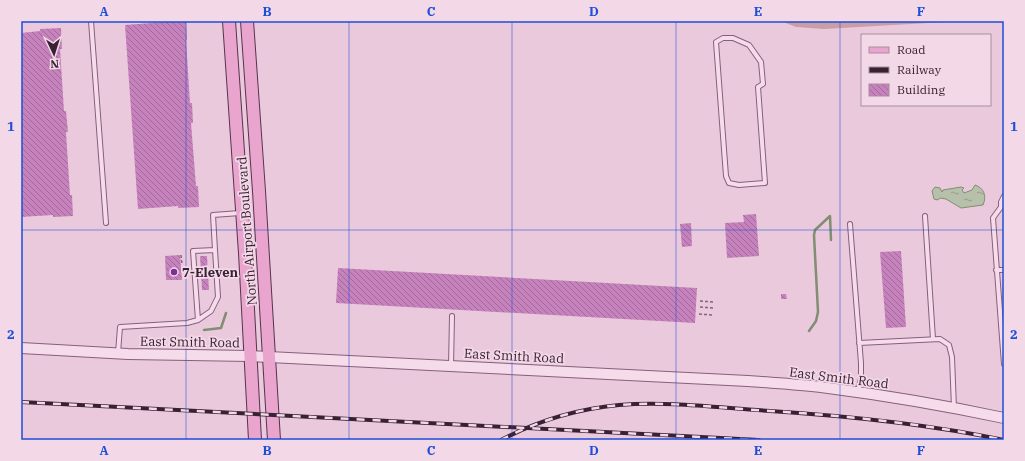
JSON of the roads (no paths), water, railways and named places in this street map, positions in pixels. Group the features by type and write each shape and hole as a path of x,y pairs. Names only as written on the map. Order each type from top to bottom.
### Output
{"main road":[{"name":"North Airport Boulevard","path":"229,21 255,440"},
{"name":"North Airport Boulevard","path":"247,21 274,440"}],"street":[{"name":"East Smith Road","path":"21,348 118,353 250,356 748,381 858,392 1004,418"}],"lane":[{"path":"92,21 106,222"},
{"path":"723,38 733,38 749,45 761,62 763,84 758,87 765,183 740,185 729,183 726,176 716,42 723,38"},
{"path":"1004,196 1001,202 1001,207 993,218 1004,364"},
{"path":"118,353 120,327 187,323 198,320 211,311 218,297 213,215 242,213"},
{"path":"925,216 933,339"},
{"path":"850,224 861,379 858,392"},
{"path":"198,320 193,251 215,250"},
{"path":"996,270 1004,270"},
{"path":"450,366 452,316"},
{"path":"859,343 940,339 949,345 952,357 954,408"}],"water":[{"path":"975,185 983,190 985,198 983,205 961,208 946,199 934,199 932,191 935,187 940,188 942,192 943,190 961,187 964,188 962,190 964,193 972,190"}],"waterway":[{"path":"809,331 816,321 818,312 814,235 815,230 830,216 831,240"},
{"path":"204,330 221,328 226,313"}],"railway":[{"path":"21,402 759,440"},
{"path":"501,440 543,422 588,409 638,404 694,405 858,418 946,429 1004,440"}],"place":[{"name":"7-Eleven","path":"174,272"}]}
